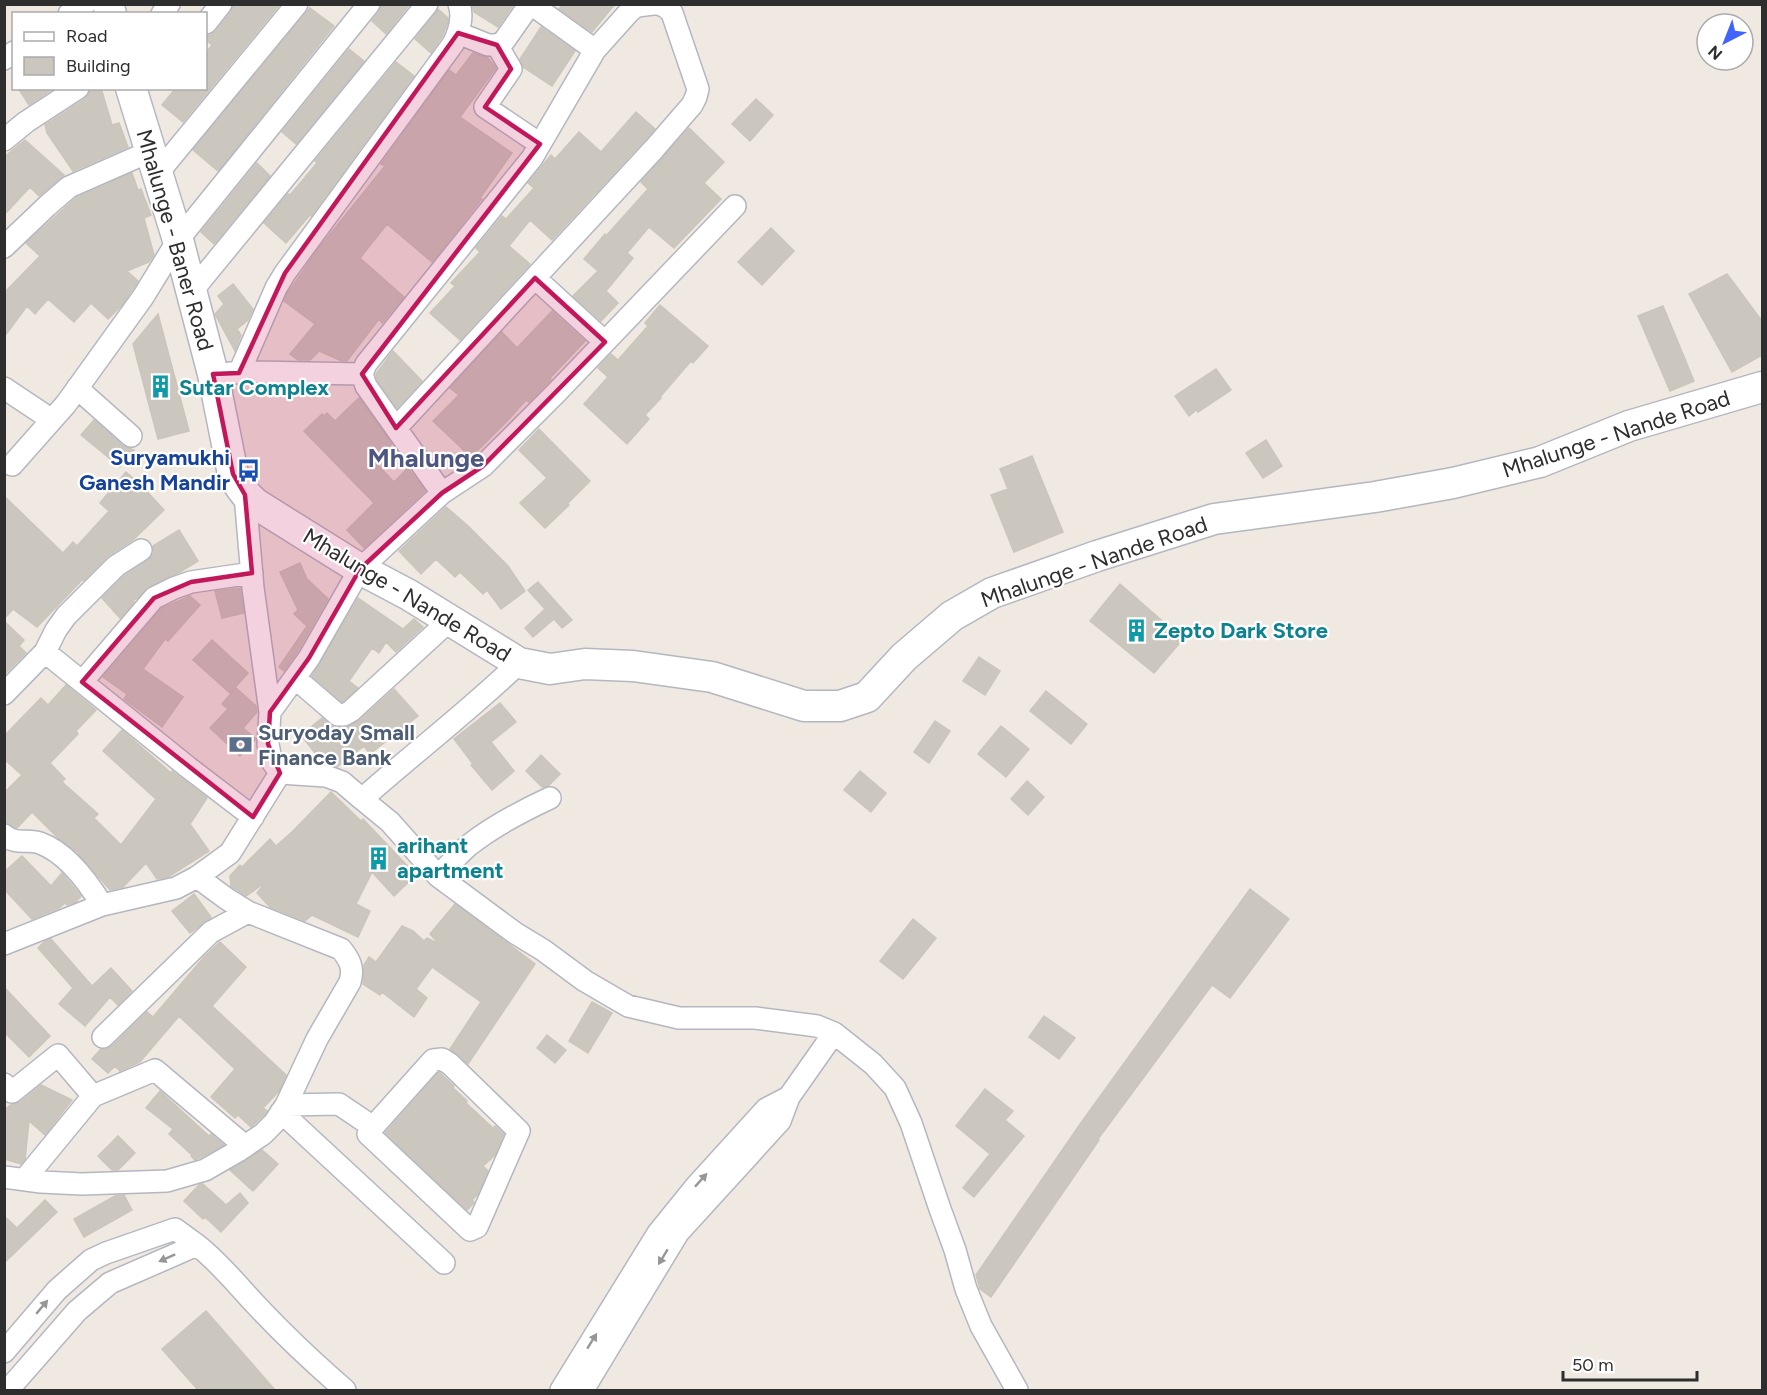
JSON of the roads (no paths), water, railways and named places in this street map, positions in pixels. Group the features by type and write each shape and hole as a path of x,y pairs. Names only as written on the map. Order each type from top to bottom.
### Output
{"main road":[{"name":"Mhalunge - Baner Road","path":"139,94 154,163 192,291 226,373 233,474 245,495"},
{"name":"Mhalunge - Nande Road","path":"245,495 360,569 409,595 519,663 550,669 585,664 633,666 712,677 804,706 840,706 867,697 904,657 952,616 992,593 1086,560 1214,519 1375,497 1453,483 1540,462 1629,426 1762,387"}],"street":[{"path":"72,12 85,4"},
{"path":"207,22 221,4"},
{"path":"4,247 69,187 154,163 297,4"},
{"path":"12,465 77,388 143,297 178,240 369,4"},
{"path":"192,291 427,4"},
{"path":"226,373 285,273 439,64 458,33 462,12 459,4"},
{"path":"458,33 488,45 497,45 504,41 530,4 595,50"},
{"path":"442,493 366,386 362,374 366,364 532,158 595,50 630,11 637,6 653,4"},
{"path":"396,428 692,105 698,89 672,13 666,6 658,4"},
{"path":"497,45 510,69 485,106 540,144"},
{"path":"4,140 26,122 75,90"},
{"path":"270,712 309,658 360,569 442,493 483,466 735,206"},
{"path":"535,278 605,342"},
{"path":"226,373 362,374"},
{"path":"4,387 52,420"},
{"path":"77,388 131,436"},
{"path":"245,495 252,573 270,712 268,744 271,760 280,773"},
{"path":"4,694 45,652 66,616 116,566 141,550"},
{"path":"82,682 154,598 191,582 252,573"},
{"path":"295,678 338,715 344,715 377,688 450,620"},
{"path":"45,652 253,817"},
{"path":"362,799 442,729 484,696 519,663"},
{"path":"280,773 326,776 342,782 390,822 438,876 585,981 628,1006 679,1018 754,1018 817,1026 834,1034 873,1064 895,1088 912,1123 956,1250 966,1288 981,1326 1017,1390"},
{"path":"4,944 102,905 176,888 198,877 230,853 280,773"},
{"path":"438,876 469,846 494,828 550,798"},
{"path":"4,835 11,841 39,843 58,854 85,878 102,905"},
{"path":"14,1178 81,1184 167,1180 205,1170 262,1134 274,1123 292,1095 317,1039 350,982 352,972 350,960 341,949 248,912 198,877"},
{"path":"103,1037 211,932 248,912"},
{"path":"583,1390 678,1233 780,1121 789,1097 834,1034"},
{"path":"4,1084 12,1092 58,1055 93,1096"},
{"path":"442,1059 450,1064 519,1131 477,1227 470,1230 368,1134 373,1127 433,1060 442,1059"},
{"path":"14,1178 93,1096 155,1070 245,1146"},
{"path":"561,1390 658,1233 696,1185 766,1109 789,1097"},
{"path":"284,1108 339,1104 373,1127"},
{"path":"284,1108 444,1263"},
{"path":"4,1352 57,1290 92,1260 175,1229 214,1258 237,1286 297,1349 345,1390"},
{"path":"8,1390 77,1311 110,1284 196,1245"}],"place":[{"name":"Sutar Complex","path":"161,387"},
{"name":"Suryamukhi Ganesh Mandir","path":"248,470"},
{"name":"Zepto Dark Store","path":"1136,630"},
{"name":"Suryoday Small Finance Bank","path":"240,745"},
{"name":"arihant apartment","path":"379,858"}],"district":[{"name":"Mhalunge","path":"426,458"}]}
